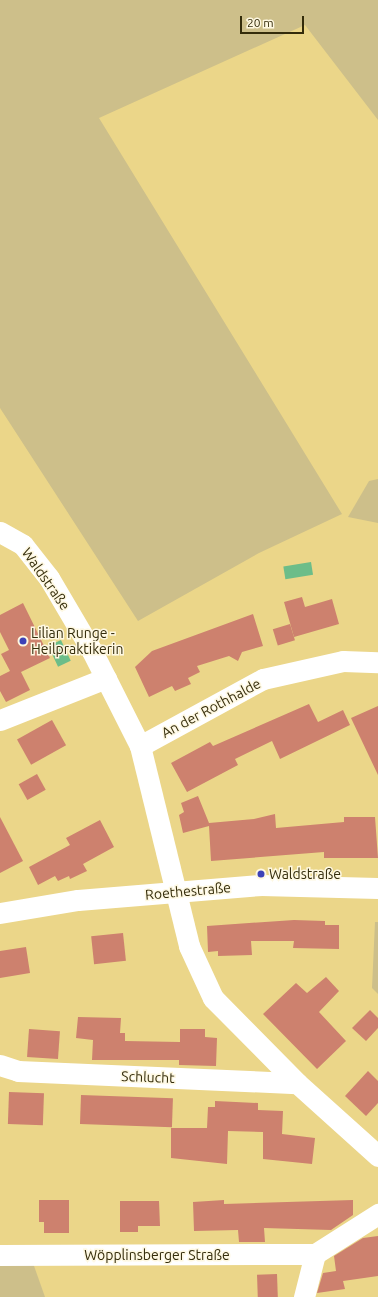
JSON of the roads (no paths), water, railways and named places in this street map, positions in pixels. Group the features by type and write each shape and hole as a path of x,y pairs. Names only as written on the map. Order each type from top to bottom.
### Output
{"street":[{"name":"Waldstraße","path":"0,532 23,545 49,578 106,678 140,746 189,946 213,998 297,1083 378,1156"},
{"name":"An der Rothhalde","path":"140,746 263,679 343,661 378,662"},
{"path":"0,720 106,678"},
{"name":"Roethestraße","path":"0,913 78,900 261,885 378,888"},
{"name":"Schlucht","path":"0,1065 18,1071 297,1083"},
{"path":"304,1297 315,1254 378,1214"},
{"name":"Wöpplinsberger Straße","path":"0,1255 315,1254"}],"place":[{"name":"Lilian Runge - Heilpraktikerin","path":"23,641"},
{"name":"Waldstraße","path":"261,874"}]}
